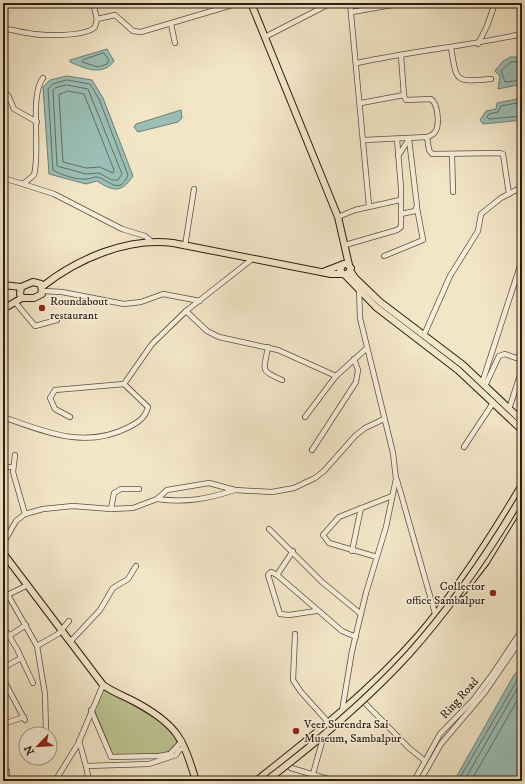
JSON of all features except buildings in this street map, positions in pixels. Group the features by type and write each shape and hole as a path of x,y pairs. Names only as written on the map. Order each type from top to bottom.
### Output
{"main road":[{"path":"251,3 338,217 346,254 344,265 346,274"},
{"path":"3,309 22,298 38,297 43,289 61,273 117,247 151,241 173,243 251,260 331,274 346,274"},
{"path":"323,272 344,265"},
{"path":"344,265 340,270 360,287 424,335 493,404 522,430"},
{"path":"3,285 21,287 33,282 41,284 43,289"},
{"path":"21,287 20,294 22,298"},
{"path":"360,287 376,307 463,365 522,421"},
{"path":"256,781 342,711 395,660 435,614 492,535 522,485"},
{"path":"266,781 334,726 408,655 477,568 522,496"},
{"path":"269,781 323,738 407,659 438,623 486,562 522,503"},
{"path":"3,553 102,683 113,692 137,703 168,723 176,731 182,741 196,781"}],"street":[{"path":"3,29 30,33 70,34 90,31 95,27 97,19 93,3"},
{"path":"97,19 115,15 133,31 141,32 239,3"},
{"path":"265,37 331,3"},
{"path":"350,3 361,102 369,206"},
{"path":"352,12 403,3"},
{"path":"478,44 487,26 495,3"},
{"path":"171,24 175,43"},
{"path":"357,63 478,44 522,34"},
{"path":"451,48 454,69 460,79 466,81 491,79"},
{"path":"364,140 427,137 432,135 436,130 436,105 431,99 406,100 404,95 401,55"},
{"path":"23,184 34,175 36,168 38,90 44,78"},
{"path":"3,93 8,96 14,109 37,122"},
{"path":"361,102 404,95"},
{"path":"427,137 429,153 432,154 503,154 509,194"},
{"path":"344,245 397,230 401,227 397,139"},
{"path":"398,156 409,139"},
{"path":"384,256 423,240 417,208 409,139"},
{"path":"522,147 522,155"},
{"path":"452,154 453,192"},
{"path":"3,178 54,194 122,229 146,236 151,241"},
{"path":"424,335 450,276 478,231 481,214 488,207 522,187"},
{"path":"185,246 194,189"},
{"path":"338,217 369,206 400,200"},
{"path":"401,214 411,212 417,208"},
{"path":"124,384 152,344 186,311 251,260"},
{"path":"484,384 522,260"},
{"path":"360,287 360,318 392,453 396,479 438,623"},
{"path":"43,289 124,304 141,302 163,294 200,301"},
{"path":"15,302 35,326 57,320"},
{"path":"186,311 207,331 219,337 278,350 336,376"},
{"path":"484,384 499,356 504,354 516,358 519,356 522,346"},
{"path":"268,348 264,370 266,374 282,380"},
{"path":"305,417 336,376 367,348"},
{"path":"312,450 356,382 358,370 354,359"},
{"path":"509,409 522,369"},
{"path":"3,417 52,434 91,439 114,434 137,423 146,415 148,408 124,384 55,390 50,398 55,409 70,417"},
{"path":"464,447 493,404"},
{"path":"3,544 16,521 25,514 43,509 73,506 111,509 132,508 157,499 168,490 209,483 235,490 272,492 294,488 315,478 324,471 360,432 384,419"},
{"path":"15,455 12,467 25,514"},
{"path":"3,467 12,467"},
{"path":"342,711 344,689 361,614 386,527 396,479"},
{"path":"111,509 114,493 121,489 139,489"},
{"path":"157,499 180,502 190,501 235,490"},
{"path":"377,557 352,551 329,543 322,536 339,517 392,496"},
{"path":"352,551 361,508"},
{"path":"269,529 293,551 322,582 361,614"},
{"path":"277,575 293,551"},
{"path":"3,558 10,562"},
{"path":"70,642 100,610 113,588 128,579 136,566"},
{"path":"316,611 289,615 280,614 268,574 271,572 277,575 316,611 342,631 356,637"},
{"path":"28,585 6,596 26,625 37,646 46,694 46,726"},
{"path":"37,646 58,634 69,621"},
{"path":"9,636 26,625"},
{"path":"3,626 33,683"},
{"name":"Ring Road","path":"414,781 440,734 474,700 522,630"},
{"path":"295,634 293,680 301,692 328,723 311,781"},
{"name":"Ring Road","path":"420,781 441,744 485,692 522,638"},
{"path":"3,668 21,658"},
{"path":"3,679 5,686 24,718 3,724"},
{"path":"56,780 79,741 102,683"},
{"path":"358,696 409,748 425,761"},
{"path":"92,710 111,757 159,756 170,754 182,741"},
{"path":"3,729 5,732 3,741"},
{"path":"79,741 89,781"},
{"path":"86,766 154,763 176,755 179,750 184,748"},
{"path":"281,761 288,767 335,781"},
{"path":"3,769 7,771 6,781"}],"green space":[{"path":"104,688 170,727 177,742 168,752 158,754 113,755 94,709"}],"water":[{"path":"107,49 114,61 110,66 104,69 87,69 70,62 70,60"},
{"path":"510,57 522,57 522,84 498,89 500,76 495,71 502,62"},
{"path":"67,76 92,80 103,98 133,176 125,186 112,189 97,181 86,184 49,174 43,87 50,80"},
{"path":"522,98 522,120 483,124 480,120 486,111 496,109 497,103"},
{"path":"181,110 182,118 178,122 138,132 134,127 136,124"},
{"path":"522,666 522,781 454,781 514,675"}],"place":[{"name":"Roundabout restaurant","path":"42,308"},
{"name":"Collector office Sambalpur","path":"493,593"},
{"name":"Veer Surendra Sai Museum, Sambalpur","path":"296,731"}]}
